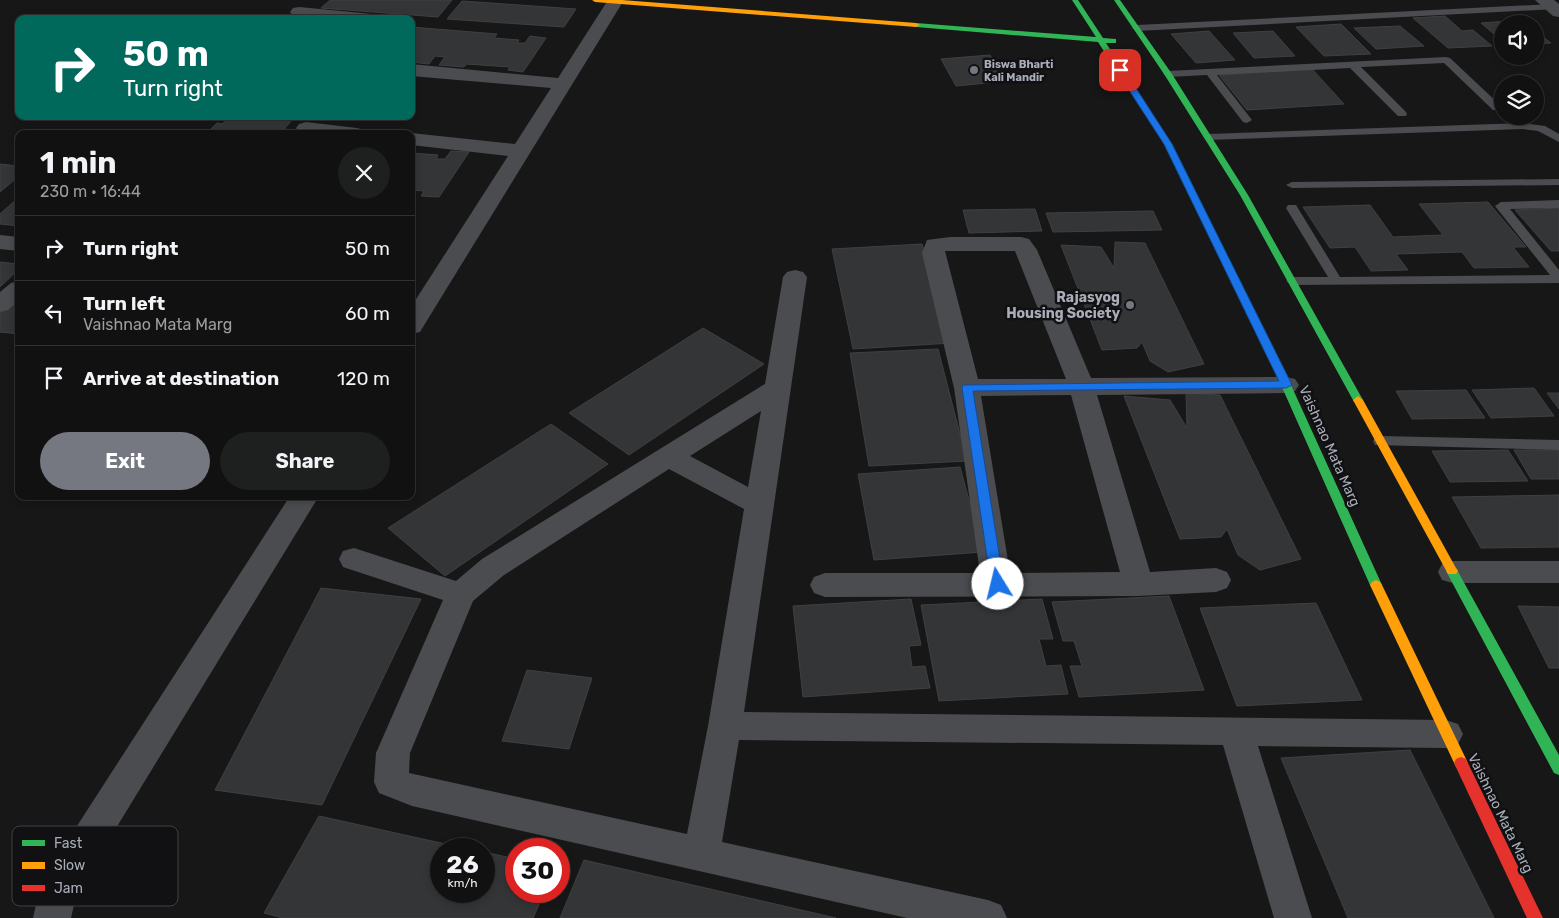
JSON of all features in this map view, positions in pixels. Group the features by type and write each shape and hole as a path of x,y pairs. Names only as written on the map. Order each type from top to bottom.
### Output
{"main road":[{"path":"609,0 1147,44"},
{"name":"Vaishnao Mata Marg","path":"1075,0 1168,144 1286,385 1446,734 1535,918"},
{"path":"1117,0 1168,74 1244,195 1453,572 1559,769"},
{"path":"1072,23 1137,28"}],"street":[{"path":"297,15 313,0"},
{"path":"415,313 422,291 520,151 564,84 609,0"},
{"path":"415,70 564,84"},
{"path":"308,126 332,130"},
{"path":"415,140 520,151"},
{"path":"0,242 15,244"},
{"path":"998,584 967,388 933,253 935,245 1008,242 1021,244 1026,250 1082,387 1138,584"},
{"path":"701,855 725,726 795,277"},
{"path":"0,305 15,292"},
{"path":"967,388 1286,385"},
{"path":"778,388 493,567 461,594 393,753 391,782 412,790 988,918"},
{"path":"668,457 760,505"},
{"path":"97,826 302,500"},
{"path":"354,559 461,594"},
{"path":"1453,572 1559,572"},
{"path":"825,585 1138,584 1216,580"},
{"path":"725,726 1446,734"},
{"path":"1236,731 1293,918"}],"lane":[{"path":"1137,28 1552,6"},
{"path":"1168,74 1446,60 1494,106"},
{"path":"1352,64 1402,114"},
{"path":"1209,71 1247,120"},
{"path":"1208,137 1522,126 1541,128 1559,139"},
{"path":"1292,185 1559,182"},
{"path":"1559,204 1501,206 1559,278"},
{"path":"1292,208 1336,280"},
{"path":"1292,281 1559,278"},
{"path":"1380,440 1559,445"}],"building":[{"path":"330,0 452,0 438,17 321,8"},
{"path":"462,1 576,9 564,27 447,19"},
{"path":"1445,16 1462,31 1473,30 1492,46 1448,48 1413,18"},
{"path":"1494,22 1494,34 1481,23"},
{"path":"1341,24 1371,54 1324,56 1296,27"},
{"path":"1400,26 1424,46 1376,49 1354,28"},
{"path":"415,27 497,34 494,38 519,40 517,43 525,43 530,36 546,38 523,72 508,70 510,67 466,64 464,67 439,65 445,57 435,56 429,64 415,62"},
{"path":"1209,31 1235,60 1196,63 1171,34"},
{"path":"1273,31 1295,56 1254,58 1233,33"},
{"path":"1544,38 1551,43 1544,43"},
{"name":"Biswa Bharti Kali Mandir","path":"990,55 1007,81 956,86 941,59"},
{"path":"1312,69 1344,104 1247,110 1219,75"},
{"path":"226,120 292,120 284,129 294,130 210,130 217,123 222,124"},
{"path":"451,151 469,152 439,197 421,196 424,191 415,190 415,153 438,155 436,159 445,159"},
{"path":"0,164 15,166 15,179 0,192"},
{"path":"15,201 15,226 0,224 0,214"},
{"path":"1488,202 1526,247 1513,247 1529,267 1474,268 1462,252 1396,254 1408,270 1371,271 1355,247 1330,248 1303,207 1370,205 1393,237 1443,235 1419,204"},
{"path":"1559,208 1559,251 1551,251 1515,210"},
{"path":"1035,209 1042,231 969,233 963,210"},
{"path":"1153,211 1162,230 1053,232 1046,213"},
{"name":"Rajasyog Housing Society","path":"1115,242 1145,243 1204,364 1168,372 1150,361 1142,342 1137,348 1102,350 1061,245 1101,247 1114,268"},
{"path":"922,244 952,343 853,349 832,249"},
{"path":"0,262 15,264 15,273 0,287"},
{"path":"15,299 15,334 0,332 0,313"},
{"path":"703,328 764,364 629,455 569,413"},
{"path":"938,349 967,461 869,466 850,353"},
{"path":"1534,388 1554,416 1491,418 1472,390"},
{"path":"1466,390 1485,418 1412,419 1396,391"},
{"path":"1186,393 1220,395 1301,559 1260,570 1238,555 1227,529 1221,537 1180,539 1124,396 1170,400 1187,428"},
{"path":"1547,393 1559,393 1559,409"},
{"path":"551,424 608,464 445,576 388,528"},
{"path":"1508,450 1528,481 1450,482 1432,451"},
{"path":"1514,450 1559,450 1559,479 1531,479"},
{"path":"960,467 983,552 874,560 858,474"},
{"path":"1559,495 1559,547 1481,548 1452,497"},
{"path":"321,588 421,599 322,805 215,790"},
{"path":"1169,596 1204,690 1079,697 1070,666 1082,666 1074,641 1063,641 1052,602"},
{"path":"911,599 921,645 909,646 912,667 925,666 930,688 803,697 793,606"},
{"path":"1042,599 1053,639 1039,639 1046,666 1061,665 1068,694 939,701 921,605"},
{"path":"1316,603 1362,700 1237,706 1200,608"},
{"path":"1518,606 1559,607 1559,668 1549,668"},
{"path":"527,670 592,678 569,749 502,741"},
{"path":"1410,750 1494,918 1348,918 1281,758"},
{"path":"319,816 430,841 430,903 495,903 495,854 505,857 505,903 540,903 533,918 283,918 264,913"},
{"path":"584,860 836,918 560,918 566,903 570,903 570,894"}],"traffic: fast":[{"path":"1075,0 1168,144 1286,385 1376,585"},
{"path":"1117,0 1168,74 1244,195 1358,400"},
{"path":"916,25 1113,41"},
{"path":"1452,571 1559,769"}],"traffic: slow":[{"path":"595,0 916,25"},
{"path":"1358,400 1452,571"},
{"path":"1376,585 1461,763"}],"traffic: jam":[{"path":"1461,763 1535,918"}],"place":[{"name":"Biswa Bharti Kali Mandir","path":"974,70"},
{"name":"Rajasyog Housing Society","path":"1130,305"}],"route":[{"path":"998,584 967,388 1286,385 1168,144 1120,70"}]}
